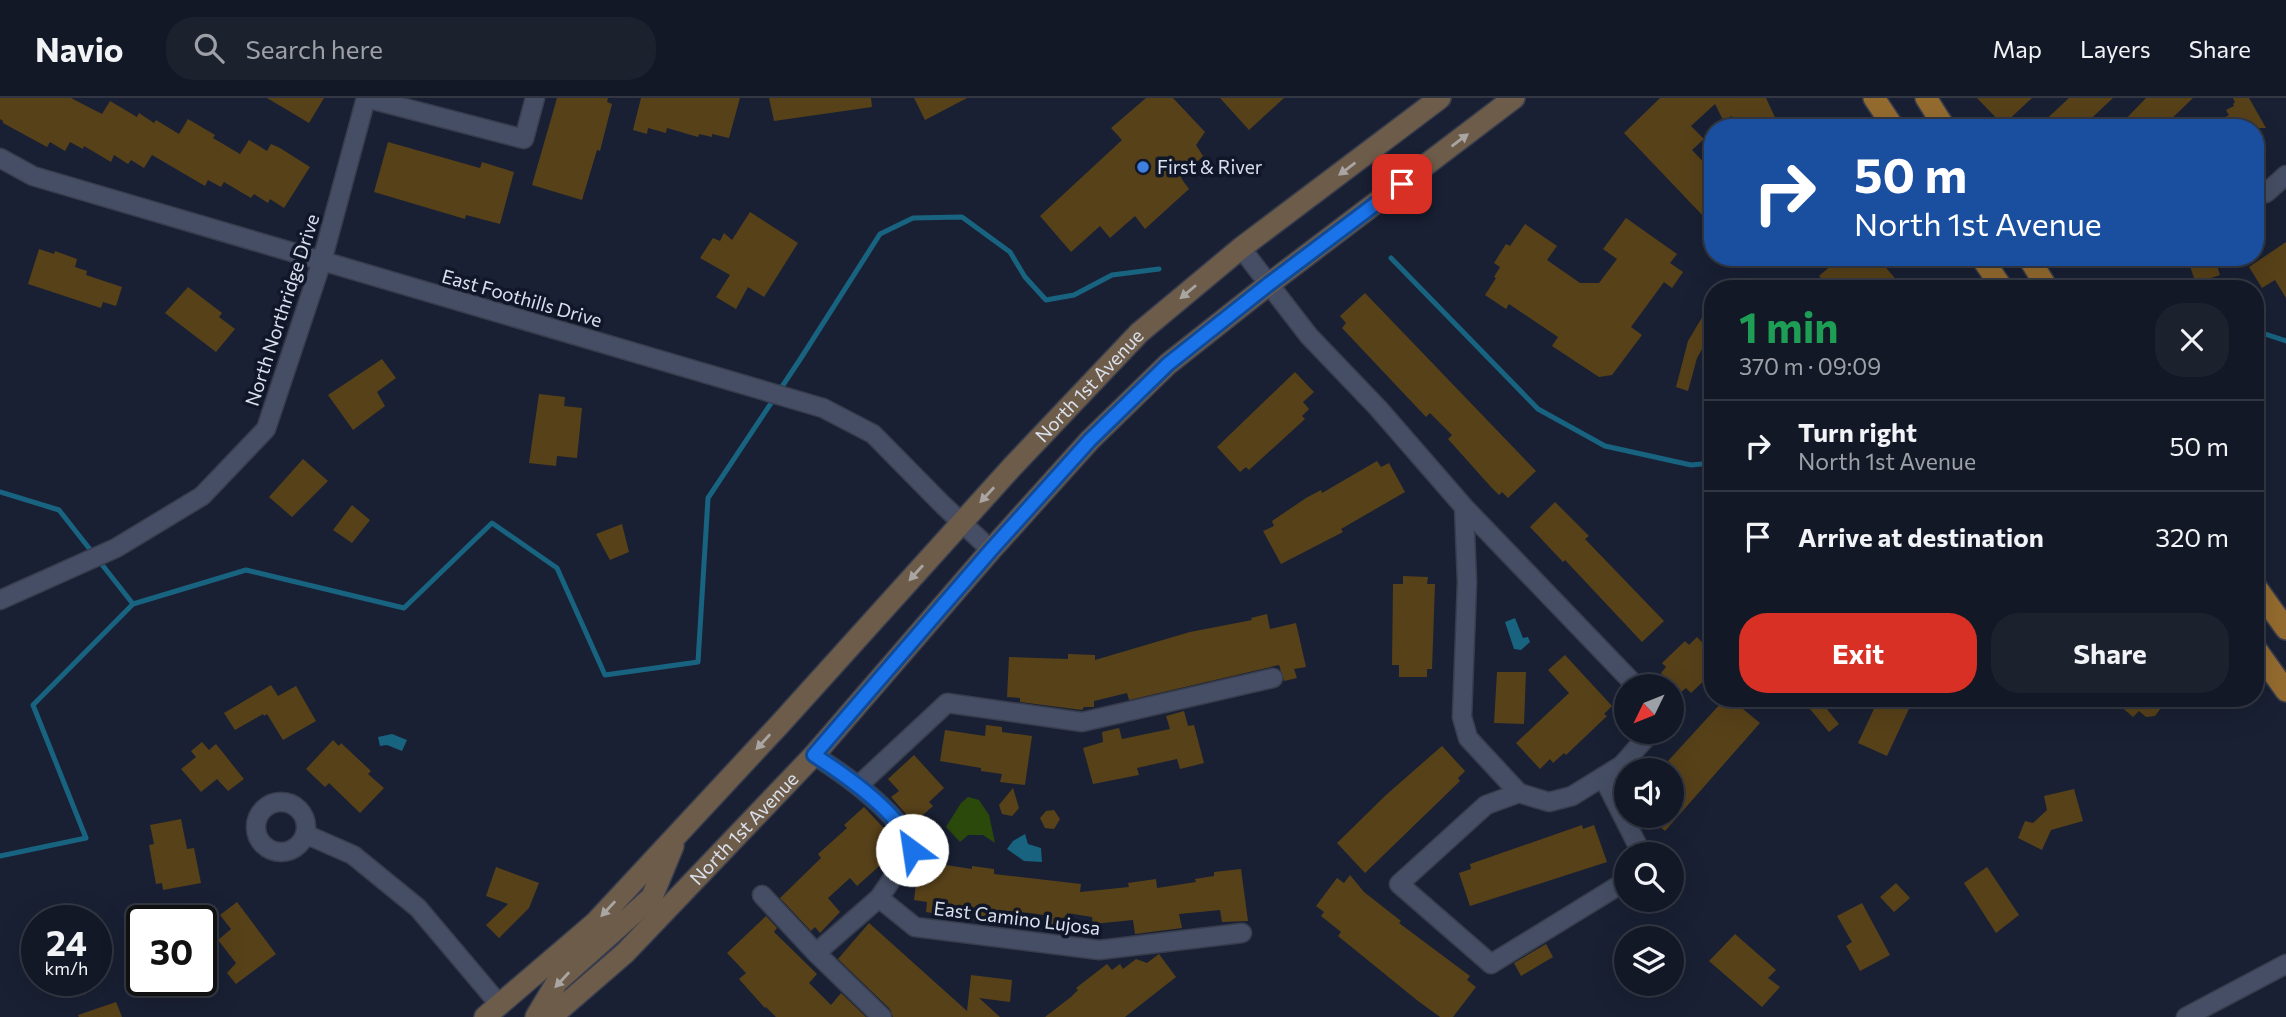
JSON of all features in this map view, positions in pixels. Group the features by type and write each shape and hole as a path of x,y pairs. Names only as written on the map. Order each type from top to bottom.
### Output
{"main road":[{"name":"North 1st Avenue","path":"492,1010 596,922 1139,333 1241,248 1440,98"},
{"name":"North 1st Avenue","path":"551,1017 625,953 814,755 1090,440 1168,364 1514,98"},
{"path":"1874,98 1888,119"},
{"path":"1926,98 1939,119"},
{"path":"2264,598 2286,629"},
{"path":"2264,660 2286,691"},
{"path":"536,1017 557,982 652,897 678,834"}],"street":[{"path":"366,98 524,139 535,98"},
{"name":"North Northridge Drive","path":"0,600 116,548 202,496 266,429 322,261 366,98"},
{"name":"East Foothills Drive","path":"0,158 33,176 823,408 873,434 991,550"},
{"path":"2266,194 2286,175"},
{"path":"1241,248 1309,336 1378,408 1464,507 1624,674"},
{"path":"1464,507 1467,582 1462,717 1468,738 1519,793 1549,802 1572,796 1622,765 1640,744"},
{"path":"859,785 947,703 1083,722 1273,678"},
{"path":"814,755 859,785 909,836 912,850 879,898 816,953"},
{"path":"1603,777 1636,842"},
{"path":"1519,793 1486,804 1399,884 1491,964 1614,888"},
{"path":"305,834 353,855 418,908 492,1010"},
{"path":"762,895 816,953 882,1017"},
{"name":"East Camino Lujosa","path":"879,898 915,927 1099,950 1242,933"},
{"path":"2186,1017 2286,964"}],"green space":[{"path":"968,797 979,800 989,815 995,843 983,835 968,835 960,842 946,827"}],"water":[{"path":"1515,618 1523,638 1528,637 1530,642 1521,650 1514,649 1505,622"},
{"path":"392,734 407,740 402,751 387,745 380,746 378,737"},
{"path":"1025,834 1028,844 1041,848 1042,862 1024,861 1007,849 1013,841"}],"building":[{"path":"0,98 71,98 102,114 110,101 137,117 139,113 179,134 188,119 240,154 249,140 267,151 271,144 310,167 284,208 270,199 268,203 254,194 251,198 224,182 221,187 208,180 205,186 152,155 144,168 131,160 128,164 114,155 111,162 84,146 83,149 70,142 65,151 50,142 47,147 3,123 0,119"},
{"path":"267,98 324,98 309,123"},
{"path":"557,98 608,98 607,102 612,104 600,151 597,150 582,200 532,185"},
{"path":"641,98 740,98 729,138 712,134 712,137 699,134 698,137 667,128 666,133 648,128 647,134 633,130"},
{"path":"769,98 871,98 872,107 774,121"},
{"path":"914,98 967,98 925,120"},
{"name":"First & River","path":"1146,98 1173,98 1205,132 1196,145 1203,156 1181,178 1189,189 1145,229 1135,216 1110,238 1100,226 1071,252 1040,216 1122,140 1111,128"},
{"path":"1220,98 1284,98 1249,130"},
{"path":"1660,98 1766,98 1776,119 1734,119 1732,116 1722,119 1715,104 1691,126 1704,139 1692,150 1704,163 1704,217 1624,133"},
{"path":"1977,98 2032,98 2009,119 1997,119"},
{"path":"2069,98 2113,98 2091,119 2047,119"},
{"path":"2146,98 2193,98 2171,119 2126,119"},
{"path":"2233,98 2249,98 2261,119 2222,119 2229,115 2226,110 2234,106"},
{"path":"388,142 480,168 482,162 514,172 500,224 466,215 465,219 374,192"},
{"path":"750,212 798,243 764,297 748,287 736,309 716,297 730,275 700,258 713,238 720,241 724,233 732,240"},
{"path":"1626,218 1677,254 1670,263 1683,272 1672,288 1664,282 1631,327 1642,335 1612,375 1599,377 1552,346 1558,337 1509,304 1506,309 1485,295 1500,267 1494,263 1506,244 1510,246 1525,224 1557,246 1547,260 1580,283 1599,283 1617,259 1603,249"},
{"path":"2286,242 2286,298 2275,280 2264,287 2264,280 2257,280 2249,267 2264,266 2264,257"},
{"path":"39,249 54,254 55,251 77,259 75,267 87,271 86,275 122,287 116,306 103,302 101,308 28,284"},
{"path":"1831,266 1885,266 1896,280 1822,280 1819,276"},
{"path":"2190,266 2217,266 2220,275 2195,280"},
{"path":"188,287 222,313 219,317 235,329 216,352 165,313"},
{"path":"1365,293 1536,471 1508,498 1502,492 1499,495 1491,487 1448,439 1452,435 1430,413 1426,417 1342,328 1346,323 1340,316"},
{"path":"1704,314 1704,346 1697,358 1688,391 1676,387 1688,341"},
{"path":"382,359 396,378 377,392 385,406 353,430 328,395"},
{"path":"1295,372 1314,392 1303,402 1309,409 1302,416 1305,419 1249,470 1246,467 1240,472 1217,447"},
{"path":"539,394 565,397 564,406 582,408 577,458 557,456 556,466 529,463"},
{"path":"303,459 328,481 292,517 269,497"},
{"path":"1377,461 1381,467 1389,463 1405,492 1341,529 1343,532 1281,564 1263,531 1274,526 1272,521 1306,498 1321,490 1322,493"},
{"path":"1555,502 1589,536 1585,539 1664,621 1642,642 1530,527"},
{"path":"352,505 370,520 352,543 333,530"},
{"path":"622,524 629,552 610,560 596,534"},
{"path":"1403,576 1428,577 1427,584 1435,584 1432,669 1427,669 1427,677 1399,677 1399,665 1392,665 1393,584 1403,584"},
{"path":"1267,614 1270,629 1296,623 1306,667 1294,669 1297,678 1284,681 1279,665 1129,700 1127,693 1094,701 1094,707 1084,707 1082,710 1020,702 1020,698 1007,697 1009,657 1068,659 1068,654 1095,655 1095,660 1190,632 1252,620 1251,618"},
{"path":"1697,637 1704,644 1704,681 1691,693 1686,688 1684,690 1684,674 1661,673 1666,667 1662,663 1685,641 1689,645"},
{"path":"1565,655 1612,706 1604,714 1607,716 1566,755 1564,753 1553,763 1550,759 1540,769 1516,743 1569,693 1548,670"},
{"path":"1497,672 1526,672 1524,724 1494,723"},
{"path":"271,685 278,696 296,686 316,721 283,740 267,714 235,730 224,713"},
{"path":"1717,707 1741,707 1760,723 1684,809 1684,758 1671,758"},
{"path":"1808,707 1825,707 1839,724 1829,732"},
{"path":"1875,707 1910,707 1887,756 1858,743"},
{"path":"2121,707 2162,707 2155,716 2146,717 2139,711 2133,717"},
{"path":"1184,711 1188,726 1194,725 1204,763 1180,769 1177,759 1137,768 1139,775 1093,784 1083,748 1103,742 1102,732 1119,728 1122,739 1170,729 1166,716"},
{"path":"986,725 1002,727 1002,732 1032,736 1025,785 1000,782 1002,774 981,771 981,768 940,761 945,730 985,736"},
{"path":"333,740 339,746 341,743 371,771 368,774 384,788 360,813 329,783 325,787 306,769"},
{"path":"202,742 209,750 216,744 244,779 228,791 217,779 201,792 181,769 196,757 191,751"},
{"path":"1442,746 1465,771 1458,778 1460,781 1365,873 1337,843"},
{"path":"914,755 944,788 929,802 933,806 914,823 891,797 899,791 888,779"},
{"path":"1013,788 1019,808 1012,816 1002,814 999,805"},
{"path":"2074,789 2083,821 2051,830 2042,850 2018,838 2025,821 2033,823 2047,810 2044,796"},
{"path":"864,807 893,838 888,843 896,851 857,886 850,878 828,898 840,912 820,933 815,927 811,931 780,898 821,858 818,854 847,828 844,825"},
{"path":"1054,810 1060,819 1054,829 1045,828 1040,818 1046,811"},
{"path":"181,819 187,849 194,848 201,883 163,890 162,883 156,884 149,845 154,844 150,825"},
{"path":"1582,825 1583,829 1594,825 1607,862 1470,906 1459,873 1471,869 1470,864"},
{"path":"919,861 972,869 972,866 994,869 994,874 1081,884 1080,892 1129,887 1128,883 1156,879 1157,888 1196,882 1195,879 1214,876 1214,872 1241,869 1248,921 1222,922 1220,910 1179,914 1182,928 1135,934 1133,920 1093,924 1092,917 1067,913 1065,932 1050,930 1051,916 1007,911 1005,924 926,912 927,902 914,900"},
{"path":"496,867 539,883 529,908 499,938 486,925 508,904 486,896"},
{"path":"1987,867 2019,915 1996,933 1964,883"},
{"path":"1350,875 1364,892 1401,921 1399,923 1470,976 1467,980 1476,987 1453,1017 1440,1017 1418,1001 1338,936 1341,932 1321,916 1324,912 1316,906 1337,878 1344,883"},
{"path":"1896,883 1910,898 1894,912 1880,897"},
{"path":"237,902 276,954 236,984 227,973 236,963 218,940 231,929 220,915"},
{"path":"1862,903 1890,955 1860,971 1846,946 1852,942 1837,916"},
{"path":"766,916 777,928 774,932 817,974 809,983 831,1005 841,993 866,1017 776,1017 765,1008 739,979 746,973 727,953"},
{"path":"869,923 967,1011 971,975 1012,980 1010,1002 979,998 1000,1017 893,1017 890,1009 838,959"},
{"path":"1735,934 1776,970 1768,978 1780,987 1762,1007 1709,961"},
{"path":"1546,944 1553,957 1521,976 1514,963"},
{"path":"1159,954 1176,977 1125,1017 1045,1017 1107,964 1112,970 1120,964 1123,969 1136,959 1147,963"},
{"path":"116,1002 122,1017 78,1015"}],"waterway":[{"path":"0,492 59,510 133,604 246,570 404,608 492,523 557,568 605,675 698,662 708,498 880,234 913,218 962,217 1010,252 1025,277 1046,300 1074,295 1112,275 1159,269"},
{"path":"1391,258 1538,409 1605,446 1691,465 1704,464"},
{"path":"2264,334 2286,341"},
{"path":"0,856 86,838 33,705 133,604"}],"place":[{"name":"First & River","path":"1143,167"}],"route":[{"path":"912,850 909,836 859,785 814,755 1090,440 1168,364 1402,184"}]}
